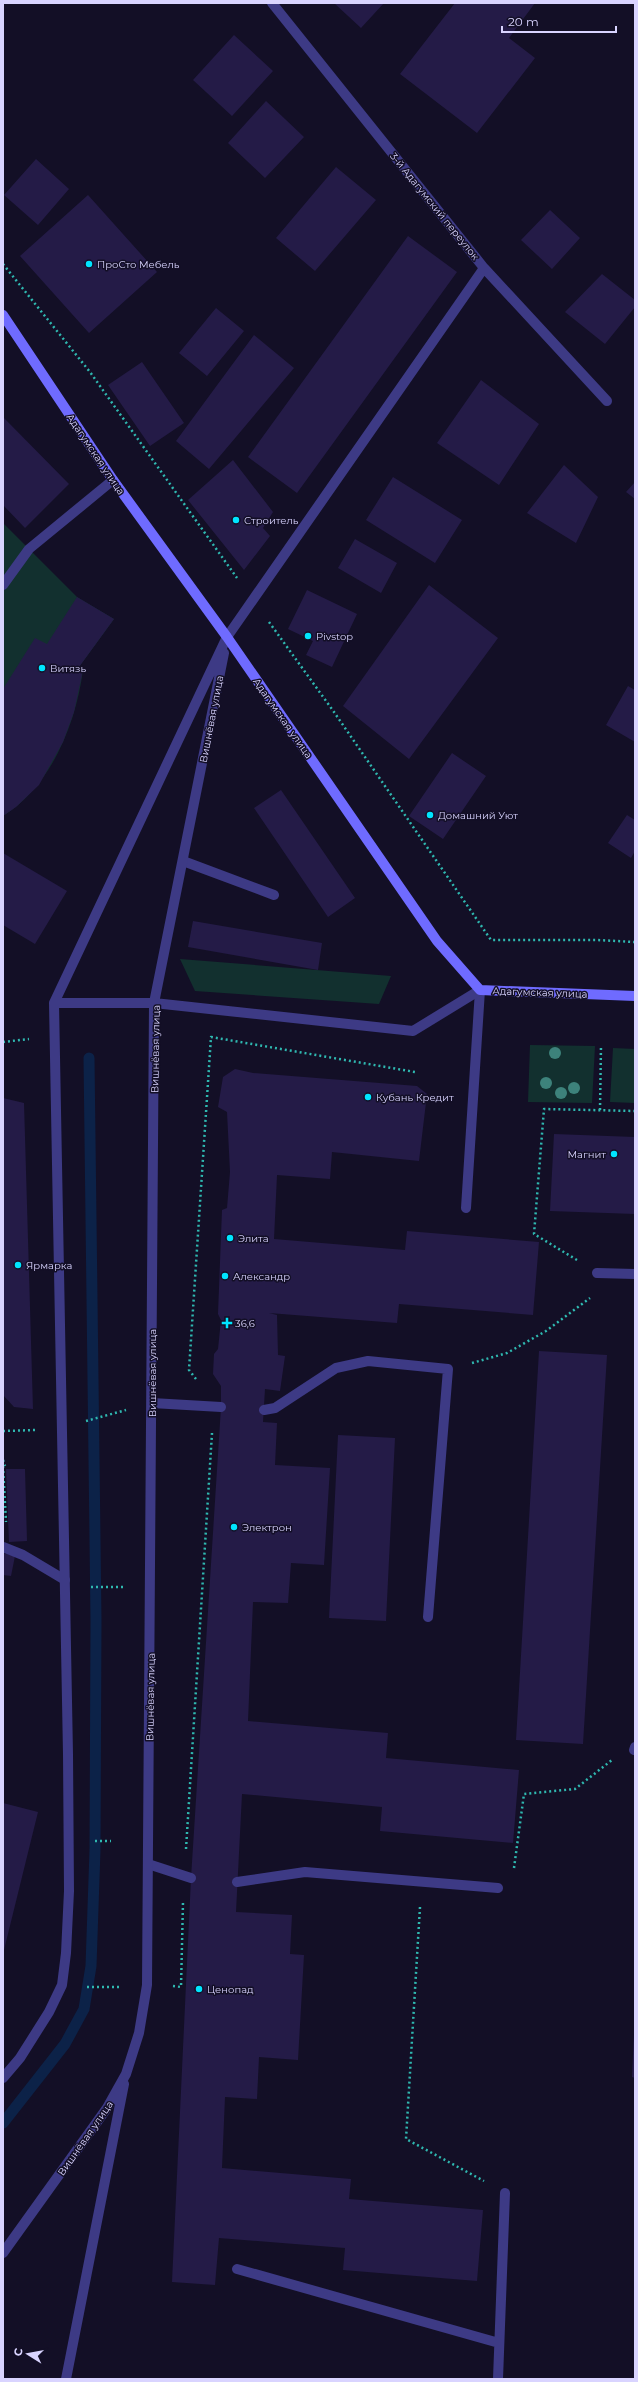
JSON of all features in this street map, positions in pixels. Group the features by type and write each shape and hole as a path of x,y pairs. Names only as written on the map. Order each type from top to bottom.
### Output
{"main road":[{"name":"Адагумская улица","path":"3,315 113,480 227,637 437,941 480,990 635,996"}],"street":[{"name":"3-й Адагумский переулок","path":"272,3 484,268 607,401"},
{"path":"227,637 484,268"},
{"path":"3,585 29,549 113,480"},
{"name":"Вишнёвая улица","path":"3,2253 107,2108 126,2074 139,2033 148,1985 154,1003 227,637"},
{"name":"Вишнёвая улица","path":"3,2078 20,2058 49,2012 62,1985 66,1953 69,1891 65,1580 54,1003 227,637"},
{"path":"183,861 274,894"},
{"path":"54,1003 154,1003 412,1031 480,990"},
{"path":"466,1208 480,990"},
{"path":"598,1273 635,1274"},
{"path":"264,1410 275,1408 336,1368 368,1361 448,1369 428,1617"},
{"path":"152,1403 221,1407"},
{"path":"5,1548 23,1555 65,1580"},
{"path":"148,1864 191,1878"},
{"path":"237,1882 305,1872 498,1888"},
{"path":"66,2379 126,2074"},
{"path":"498,2379 505,2192"},
{"path":"238,2269 499,2343"}],"path":[{"path":"3,264 90,372 334,712 491,940 597,940 635,942"},
{"path":"3,1042 33,1038"},
{"path":"600,1110 601,1045"},
{"path":"598,1273 534,1234 544,1109 635,1111"},
{"path":"448,1369 507,1353 546,1331 620,1274"},
{"path":"3,1431 62,1428 152,1403"},
{"path":"3,1460 5,1548"},
{"path":"86,1587 114,1587"},
{"path":"498,1888 508,1881 514,1871 524,1794 576,1789 608,1762 634,1750"},
{"path":"92,1841 111,1841"},
{"path":"422,1881 406,2138 505,2192"},
{"path":"85,1987 103,1988"}],"green space":[{"name":"Витязь","path":"3,523 77,597 114,619 79,667 83,670 80,691 67,732 48,771 35,788 20,803 3,816"},
{"path":"180,959 391,976 379,1004 195,991"},
{"path":"530,1045 595,1046 592,1103 528,1102"},
{"path":"613,1048 635,1049 635,1103 610,1102"}],"building":[{"path":"334,3 384,3 361,28"},
{"path":"455,3 535,3 509,38 535,58 477,133 400,74"},
{"path":"234,35 273,71 232,116 193,80"},
{"path":"266,101 304,137 265,178 228,143"},
{"path":"36,159 69,189 38,225 4,195"},
{"path":"336,167 376,200 315,271 276,238"},
{"name":"ПроСто Мебель","path":"88,195 157,272 89,333 20,256"},
{"path":"550,210 580,238 552,269 521,240"},
{"path":"408,236 457,272 297,493 248,457"},
{"path":"602,274 635,300 635,307 605,344 565,312"},
{"path":"216,308 244,331 207,376 179,353"},
{"path":"254,335 294,368 209,469 176,441"},
{"path":"142,362 184,423 150,446 108,385"},
{"path":"481,380 539,424 499,485 437,443"},
{"path":"4,418 69,484 25,528 3,505"},
{"name":"Строитель","path":"233,460 273,512 263,528 270,536 244,570 188,500"},
{"path":"564,465 598,497 576,543 527,513"},
{"path":"393,477 462,520 435,563 366,520"},
{"path":"635,482 635,499 626,492"},
{"path":"355,539 397,563 381,593 338,568"},
{"path":"429,585 498,638 409,759 343,706"},
{"path":"307,590 357,614 332,667 306,655 313,641 288,629"},
{"name":"Витязь","path":"77,597 114,619 79,667 83,670 74,712 63,742 39,785 16,807 3,816 3,689 35,638 47,644"},
{"path":"628,686 635,690 635,742 606,725"},
{"path":"452,753 486,776 443,839 409,816"},
{"path":"281,790 355,898 328,917 254,808"},
{"path":"627,815 635,820 635,851 631,858 608,843"},
{"path":"3,853 67,891 35,944 3,925"},
{"path":"193,921 322,943 318,970 188,947"},
{"path":"235,1069 253,1073 417,1086 427,1094 419,1161 332,1152 330,1179 277,1175 274,1239 405,1250 407,1231 539,1242 533,1315 399,1304 397,1323 269,1313 277,1315 278,1355 285,1356 280,1391 265,1389 263,1422 277,1423 275,1465 330,1468 324,1565 291,1563 288,1603 253,1602 248,1721 388,1733 386,1758 519,1770 513,1843 380,1831 382,1807 242,1794 236,1912 292,1915 290,1954 304,1955 298,2060 259,2057 257,2099 225,2097 222,2168 351,2179 349,2199 483,2210 477,2281 343,2270 345,2248 219,2238 215,2285 172,2282 191,1878 221,1407 221,1386 213,1374 214,1354 218,1349 221,1320 218,1314 222,1210 227,1208 230,1172 227,1112 218,1107 223,1077"},
{"path":"3,1098 24,1103 33,1409 14,1407 3,1395"},
{"path":"554,1134 635,1137 635,1214 550,1211"},
{"path":"539,1351 607,1355 583,1744 516,1740"},
{"path":"338,1435 395,1438 386,1621 329,1618"},
{"path":"6,1469 25,1469 27,1541 9,1542"},
{"path":"3,1553 15,1556 11,1576 3,1575"},
{"path":"3,1803 38,1812 4,1950 3,1950"},
{"path":"635,2034 635,2078 632,2077"}],"waterway":[{"path":"3,2123 65,2044 84,2009 91,1966 95,1850 96,1620 89,1058"}],"place":[{"name":"ПроСто Мебель","path":"89,264"},
{"name":"Строитель","path":"236,520"},
{"name":"Pivstop","path":"308,636"},
{"name":"Витязь","path":"42,668"},
{"name":"Домашний Уют","path":"430,815"},
{"name":"Кубань Кредит","path":"368,1097"},
{"name":"Магнит","path":"614,1154"},
{"name":"Элита","path":"230,1238"},
{"name":"Ярмарка","path":"18,1265"},
{"name":"Александр","path":"225,1276"},
{"name":"36,6","path":"227,1323"},
{"name":"Электрон","path":"234,1527"},
{"name":"Ценопад","path":"199,1989"}]}
